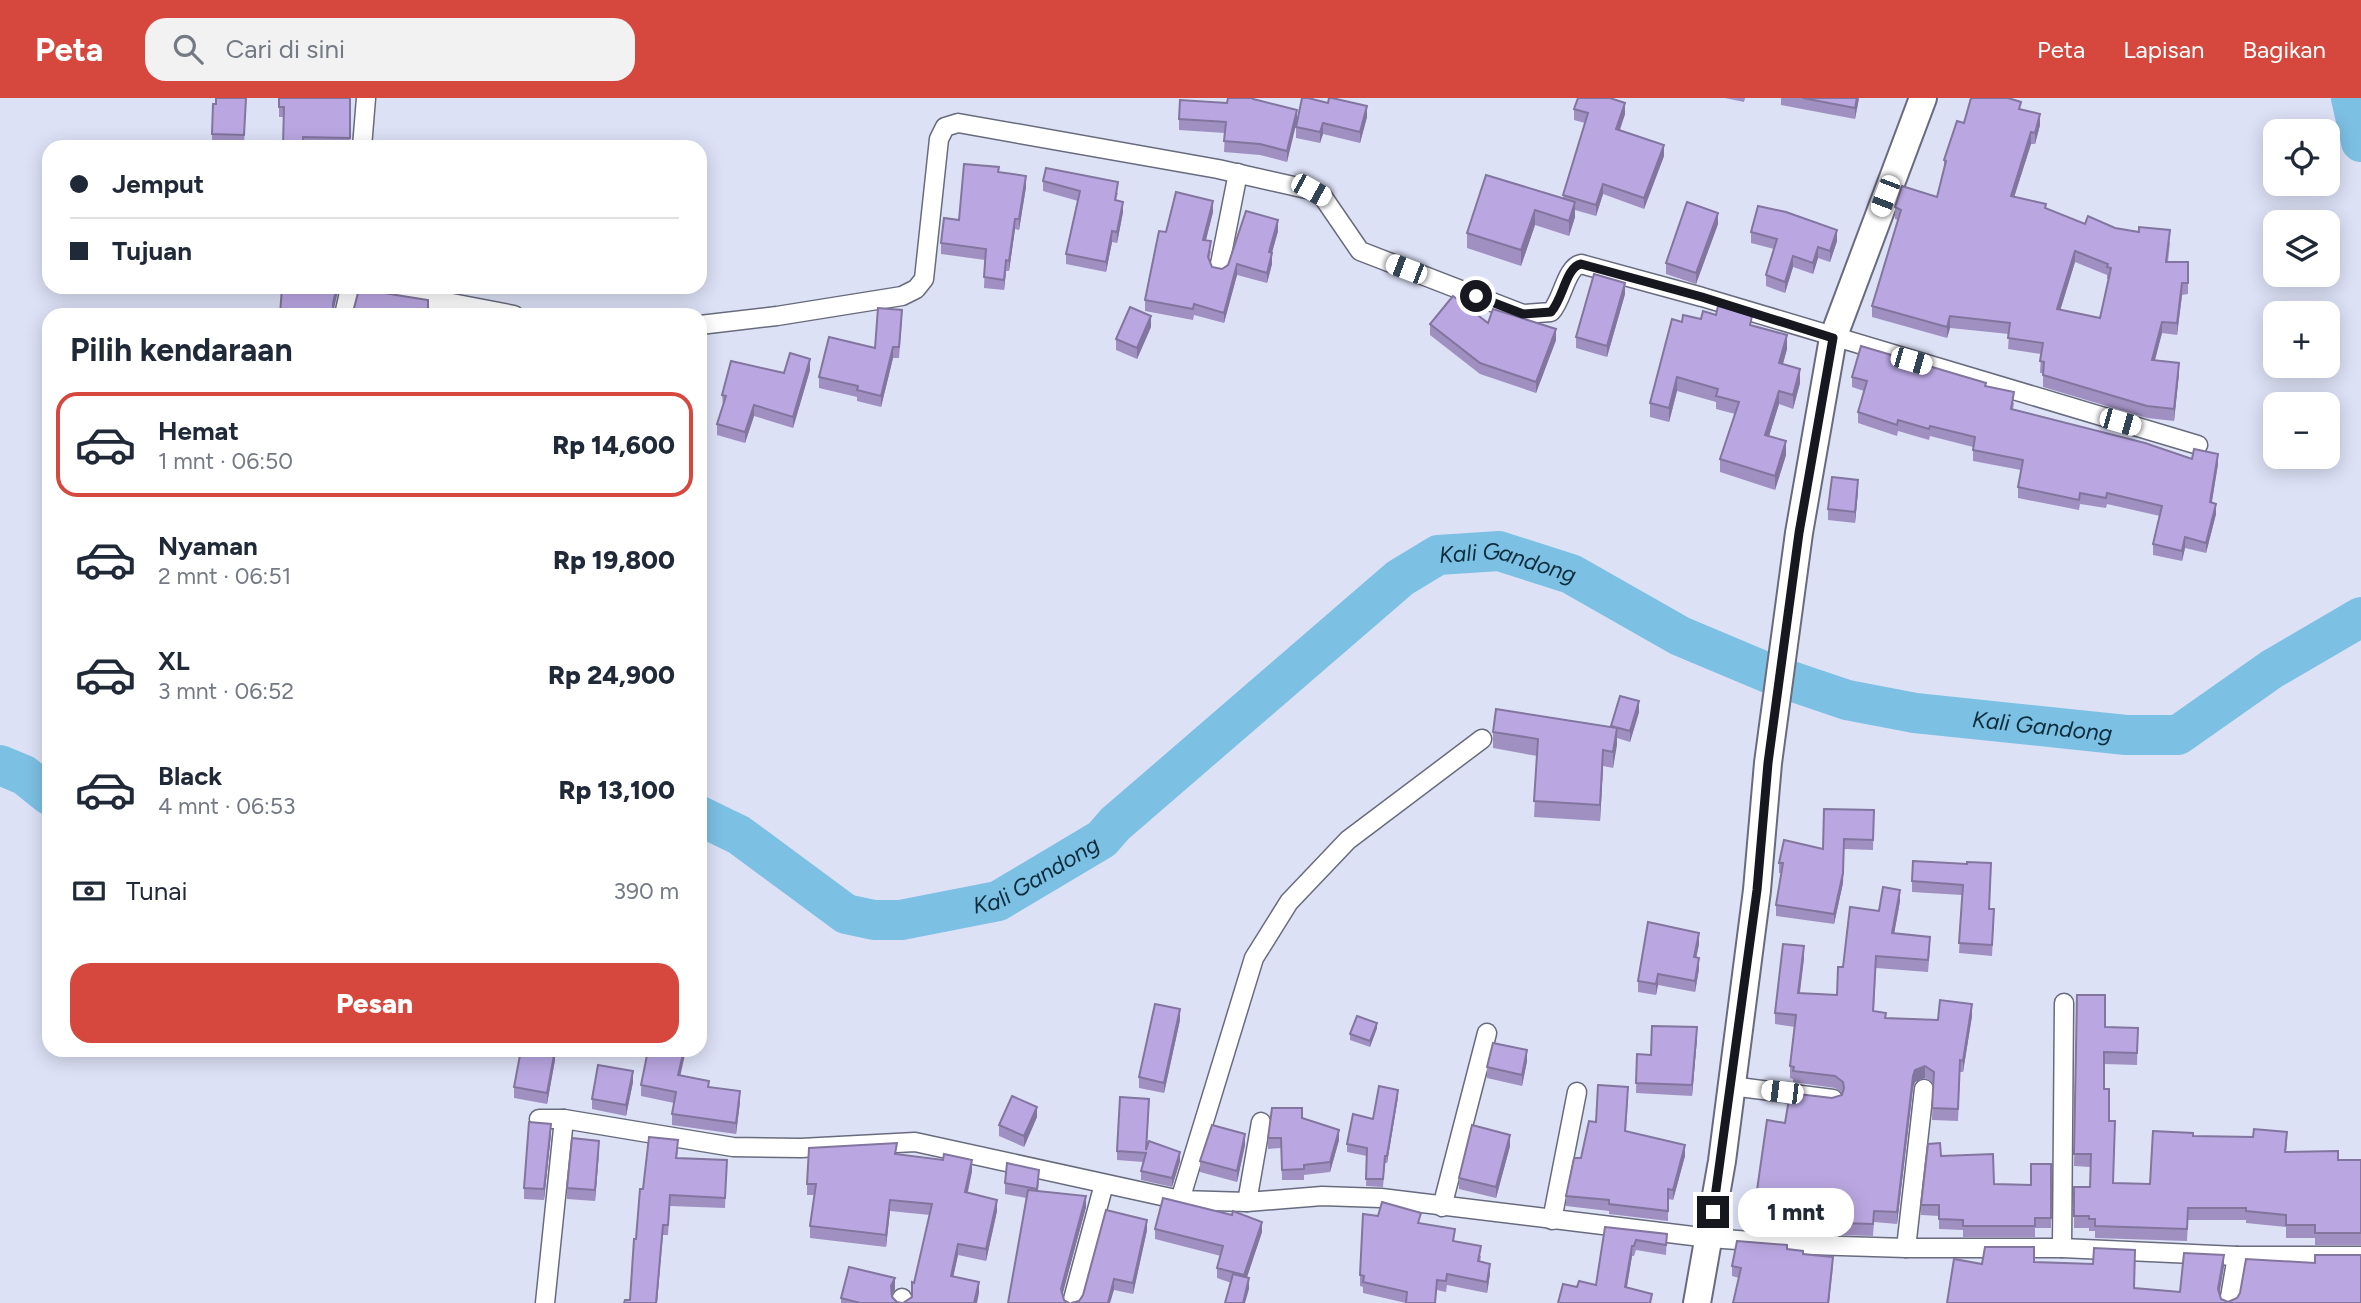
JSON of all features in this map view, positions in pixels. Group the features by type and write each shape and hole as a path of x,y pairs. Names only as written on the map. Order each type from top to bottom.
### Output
{"main road":[{"path":"1697,1303 1709,1238 1757,890 1771,744 1799,533 1833,338 1923,98"}],"street":[{"path":"363,140 366,98"},
{"path":"707,324 867,303 901,296 916,289 924,279 939,139 945,127 958,123 1238,173 1311,190 1323,197 1360,251 1523,314 1551,312 1559,304 1571,269 1576,264 1581,264 1702,297 2198,445"},
{"path":"1219,269 1238,173"},
{"path":"405,294 478,308"},
{"path":"1180,1200 1254,958 1289,902 1348,840 1482,739"},
{"path":"2062,1248 2064,1003"},
{"path":"1442,1207 1487,1033"},
{"path":"1731,1086 1833,1098"},
{"path":"1906,1248 1924,1089"},
{"path":"1552,1220 1577,1092"},
{"path":"539,1119 564,1119 733,1147 801,1148 915,1142 1180,1200 1247,1202 1322,1196 1369,1198 1709,1238 1906,1248 2062,1248 2237,1256 2361,1256"},
{"path":"545,1303 564,1119"},
{"path":"1247,1202 1261,1122"},
{"path":"1072,1303 1104,1184"},
{"path":"2229,1303 2237,1256"}],"building":[{"path":"216,98 246,98 244,135 212,134 213,104 216,104"},
{"path":"279,98 350,98 350,138 303,137 303,140 283,140 284,107 279,107"},
{"path":"1228,98 1253,98 1297,110 1287,151 1260,144 1224,141 1226,122 1179,119 1180,100 1227,103"},
{"path":"1302,98 1328,103 1329,98 1332,98 1367,106 1360,132 1323,123 1320,132 1296,127"},
{"path":"1578,98 1610,98 1625,103 1616,129 1664,145 1644,198 1603,184 1596,205 1563,195 1588,113 1574,109"},
{"path":"1803,98 1857,98 1855,108"},
{"path":"1971,98 2008,98 2021,102 2019,109 2040,114 2035,133 2031,132 2011,196 2046,204 2045,208 2085,224 2088,216 2115,228 2139,232 2139,227 2170,230 2166,262 2188,262 2188,283 2182,283 2177,323 2162,322 2152,360 2179,363 2174,409 2147,406 2043,375 2044,362 2040,361 2043,343 2008,338 2010,323 1950,316 1947,327 1872,306 1901,210 1895,207 1902,186 1937,197 1946,161 1944,160 1957,121 1964,123","holes":["2075,251 2108,264 2107,267 2111,268 2100,318 2057,309"]},
{"path":"964,164 999,167 998,172 1026,176 1019,219 1015,219 1009,261 1006,260 1004,280 984,277 986,249 941,243 944,218 959,220"},
{"path":"1046,168 1118,182 1115,200 1123,202 1117,232 1112,231 1106,262 1066,254 1080,191 1043,181"},
{"path":"1486,175 1575,202 1569,221 1535,210 1521,250 1467,233"},
{"path":"1176,192 1213,201 1203,240 1211,241 1208,257 1212,267 1222,269 1228,265 1246,211 1278,220 1269,252 1272,253 1267,273 1237,264 1224,313 1194,304 1193,309 1145,300 1159,231 1166,232"},
{"path":"1687,202 1718,213 1696,273 1666,263"},
{"path":"1758,206 1786,212 1837,230 1830,251 1818,247 1813,263 1793,256 1785,282 1766,275 1777,239 1751,232"},
{"path":"1594,274 1625,283 1607,346 1576,337"},
{"path":"282,294 335,294 333,308 280,308"},
{"path":"358,294 390,294 428,300 428,308 354,308"},
{"path":"1453,296 1488,323 1493,309 1556,329 1536,382 1480,363 1430,324"},
{"path":"1718,306 1752,316 1750,325 1787,335 1779,363 1800,369 1793,395 1779,391 1765,435 1786,441 1775,476 1720,459 1739,402 1716,396 1718,389 1677,377 1669,408 1650,403 1672,319 1682,322 1683,315 1701,319 1703,311 1716,315"},
{"path":"1130,307 1151,316 1137,348 1116,339"},
{"path":"878,308 902,310 899,347 893,347 881,396 857,390 858,386 819,377 829,337 875,348"},
{"path":"1861,346 1986,383 1985,386 2014,392 2011,409 2145,443 2192,459 2194,449 2218,454 2210,502 2216,504 2206,543 2185,537 2182,551 2153,544 2162,506 2107,493 2106,498 2080,493 2079,500 2018,487 2023,460 1973,450 1975,437 1930,426 1929,429 1898,420 1897,425 1858,412 1867,381 1852,377"},
{"path":"790,353 810,359 793,417 754,405 745,432 717,424 726,396 722,395 731,361 784,373"},
{"path":"1832,477 1858,480 1855,512 1828,509"},
{"path":"1620,696 1639,701 1630,731 1611,726"},
{"path":"1496,709 1617,728 1613,752 1603,750 1600,805 1534,801 1538,739 1493,732"},
{"path":"1824,809 1874,810 1873,840 1844,839 1843,873 1834,914 1776,905 1783,863 1779,863 1784,840 1823,849"},
{"path":"1913,861 1991,863 1989,909 1994,909 1992,945 1959,943 1963,885 1912,881"},
{"path":"1883,887 1900,890 1892,933 1930,937 1928,960 1876,956 1873,1011 1886,1013 1885,1018 1938,1020 1940,1000 1972,1004 1963,1061 1960,1060 1958,1109 1932,1108 1934,1072 1925,1066 1915,1070 1897,1212 1874,1211 1873,1224 1840,1223 1841,1209 1793,1207 1791,1221 1753,1218 1767,1120 1785,1123 1790,1093 1832,1098 1842,1095 1844,1088 1843,1082 1835,1076 1793,1071 1794,1067 1790,1066 1796,1015 1775,1013 1783,944 1804,946 1798,993 1837,995 1838,967 1843,967 1850,907 1879,911"},
{"path":"1648,922 1699,933 1694,957 1699,958 1695,981 1658,974 1656,984 1638,981"},
{"path":"2077,995 2105,995 2105,1027 2138,1028 2137,1053 2104,1052 2104,1089 2109,1089 2109,1121 2115,1121 2113,1183 2150,1184 2153,1131 2193,1133 2193,1136 2253,1137 2254,1129 2287,1132 2285,1152 2338,1151 2338,1160 2361,1160 2361,1233 2315,1233 2315,1225 2286,1225 2286,1215 2246,1211 2246,1208 2188,1208 2187,1229 2095,1226 2095,1219 2089,1219 2089,1216 2074,1216 2074,1187 2090,1187 2091,1154 2074,1154"},
{"path":"1155,1004 1180,1009 1164,1083 1139,1077"},
{"path":"1357,1016 1377,1023 1370,1041 1350,1034"},
{"path":"1652,1026 1697,1027 1692,1085 1636,1083 1637,1054 1651,1055"},
{"path":"1493,1043 1527,1050 1522,1075 1487,1067"},
{"path":"520,1057 554,1057 547,1093 514,1087"},
{"path":"647,1057 682,1057 678,1075 709,1081 708,1087 740,1091 736,1123 672,1114 676,1092 641,1085"},
{"path":"598,1065 633,1071 626,1105 592,1099"},
{"path":"1598,1085 1628,1087 1625,1131 1685,1145 1673,1190 1668,1189 1668,1211 1609,1204 1609,1200 1566,1196 1574,1158 1581,1158 1589,1121 1596,1122"},
{"path":"1379,1086 1398,1090 1383,1179 1366,1179 1367,1148 1347,1144 1353,1114 1373,1119"},
{"path":"1012,1096 1037,1107 1024,1136 999,1125"},
{"path":"1120,1097 1149,1099 1146,1150 1149,1141 1180,1152 1172,1178 1141,1171 1146,1153 1117,1151"},
{"path":"1272,1108 1302,1108 1302,1118 1339,1130 1330,1162 1304,1165 1304,1169 1282,1170 1281,1138 1268,1138"},
{"path":"529,1122 551,1124 544,1189 524,1188"},
{"path":"1212,1125 1245,1134 1237,1171 1200,1161"},
{"path":"1472,1125 1510,1135 1496,1187 1459,1178"},
{"path":"649,1137 678,1140 676,1158 727,1160 725,1198 670,1195 668,1225 663,1225 656,1303 624,1303 625,1300 630,1300 634,1239"},
{"path":"572,1138 599,1141 595,1190 567,1188"},
{"path":"897,1143 895,1154 943,1160 944,1154 972,1160 965,1192 997,1200 986,1249 958,1244 951,1276 979,1282 974,1303 903,1303 912,1297 912,1282 914,1283 932,1204 890,1200 886,1235 810,1226 816,1184 807,1184 809,1148"},
{"path":"1940,1143 1941,1156 1993,1154 1994,1184 2031,1185 2031,1164 2051,1164 2051,1218 2035,1218 2035,1226 1963,1226 1963,1220 1939,1219 1939,1205 1921,1205 1928,1144"},
{"path":"1007,1163 1039,1170 1037,1189 1005,1183"},
{"path":"1028,1190 1086,1196 1061,1289 1064,1300 1069,1303 1008,1303"},
{"path":"1163,1198 1232,1215 1233,1211 1262,1222 1244,1275 1217,1268 1223,1246 1155,1229"},
{"path":"1382,1202 1421,1213 1418,1223 1455,1229 1453,1241 1481,1246 1478,1261 1490,1264 1487,1282 1447,1274 1446,1281 1437,1280 1435,1303 1406,1303 1407,1292 1363,1282 1364,1276 1360,1275 1363,1214 1378,1216"},
{"path":"1106,1210 1147,1220 1133,1283 1114,1279 1108,1303 1071,1303 1079,1301 1083,1295"},
{"path":"1605,1227 1667,1234 1666,1245 1636,1240 1632,1246 1625,1287 1652,1294 1650,1303 1558,1303 1563,1284 1577,1287 1579,1281 1596,1285"},
{"path":"1737,1241 1787,1245 1787,1249 1803,1251 1803,1254 1833,1257 1828,1303 1733,1303 1741,1268 1732,1266"},
{"path":"1985,1247 2034,1247 2034,1262 2093,1264 2094,1248 2135,1250 2134,1288 2180,1292 2184,1253 2224,1255 2218,1289 2221,1299 2228,1302 2237,1298 2240,1293 2246,1259 2315,1263 2315,1255 2361,1255 2361,1303 1947,1303 1954,1259 1982,1264"},
{"path":"849,1267 895,1278 891,1286 892,1297 902,1303 860,1303 841,1298"},
{"path":"1233,1274 1249,1278 1243,1303 1225,1303"}],"waterway":[{"path":"2351,98 2361,142"},
{"name":"Kali Gandong","path":"707,819 739,835 846,914 874,920 901,920 998,901 1102,839 1115,824 1400,578 1438,555 1499,551 1571,574 1680,636 1773,675 1847,700 1915,713 2126,735 2178,735 2272,669 2361,617"},
{"name":"Kali Gandong","path":"0,765 24,775 42,789"}],"route":[{"path":"1476,296 1523,314 1551,312 1559,304 1571,269 1576,264 1581,264 1702,297 1833,338 1799,533 1768,763 1757,890 1713,1212"}]}
